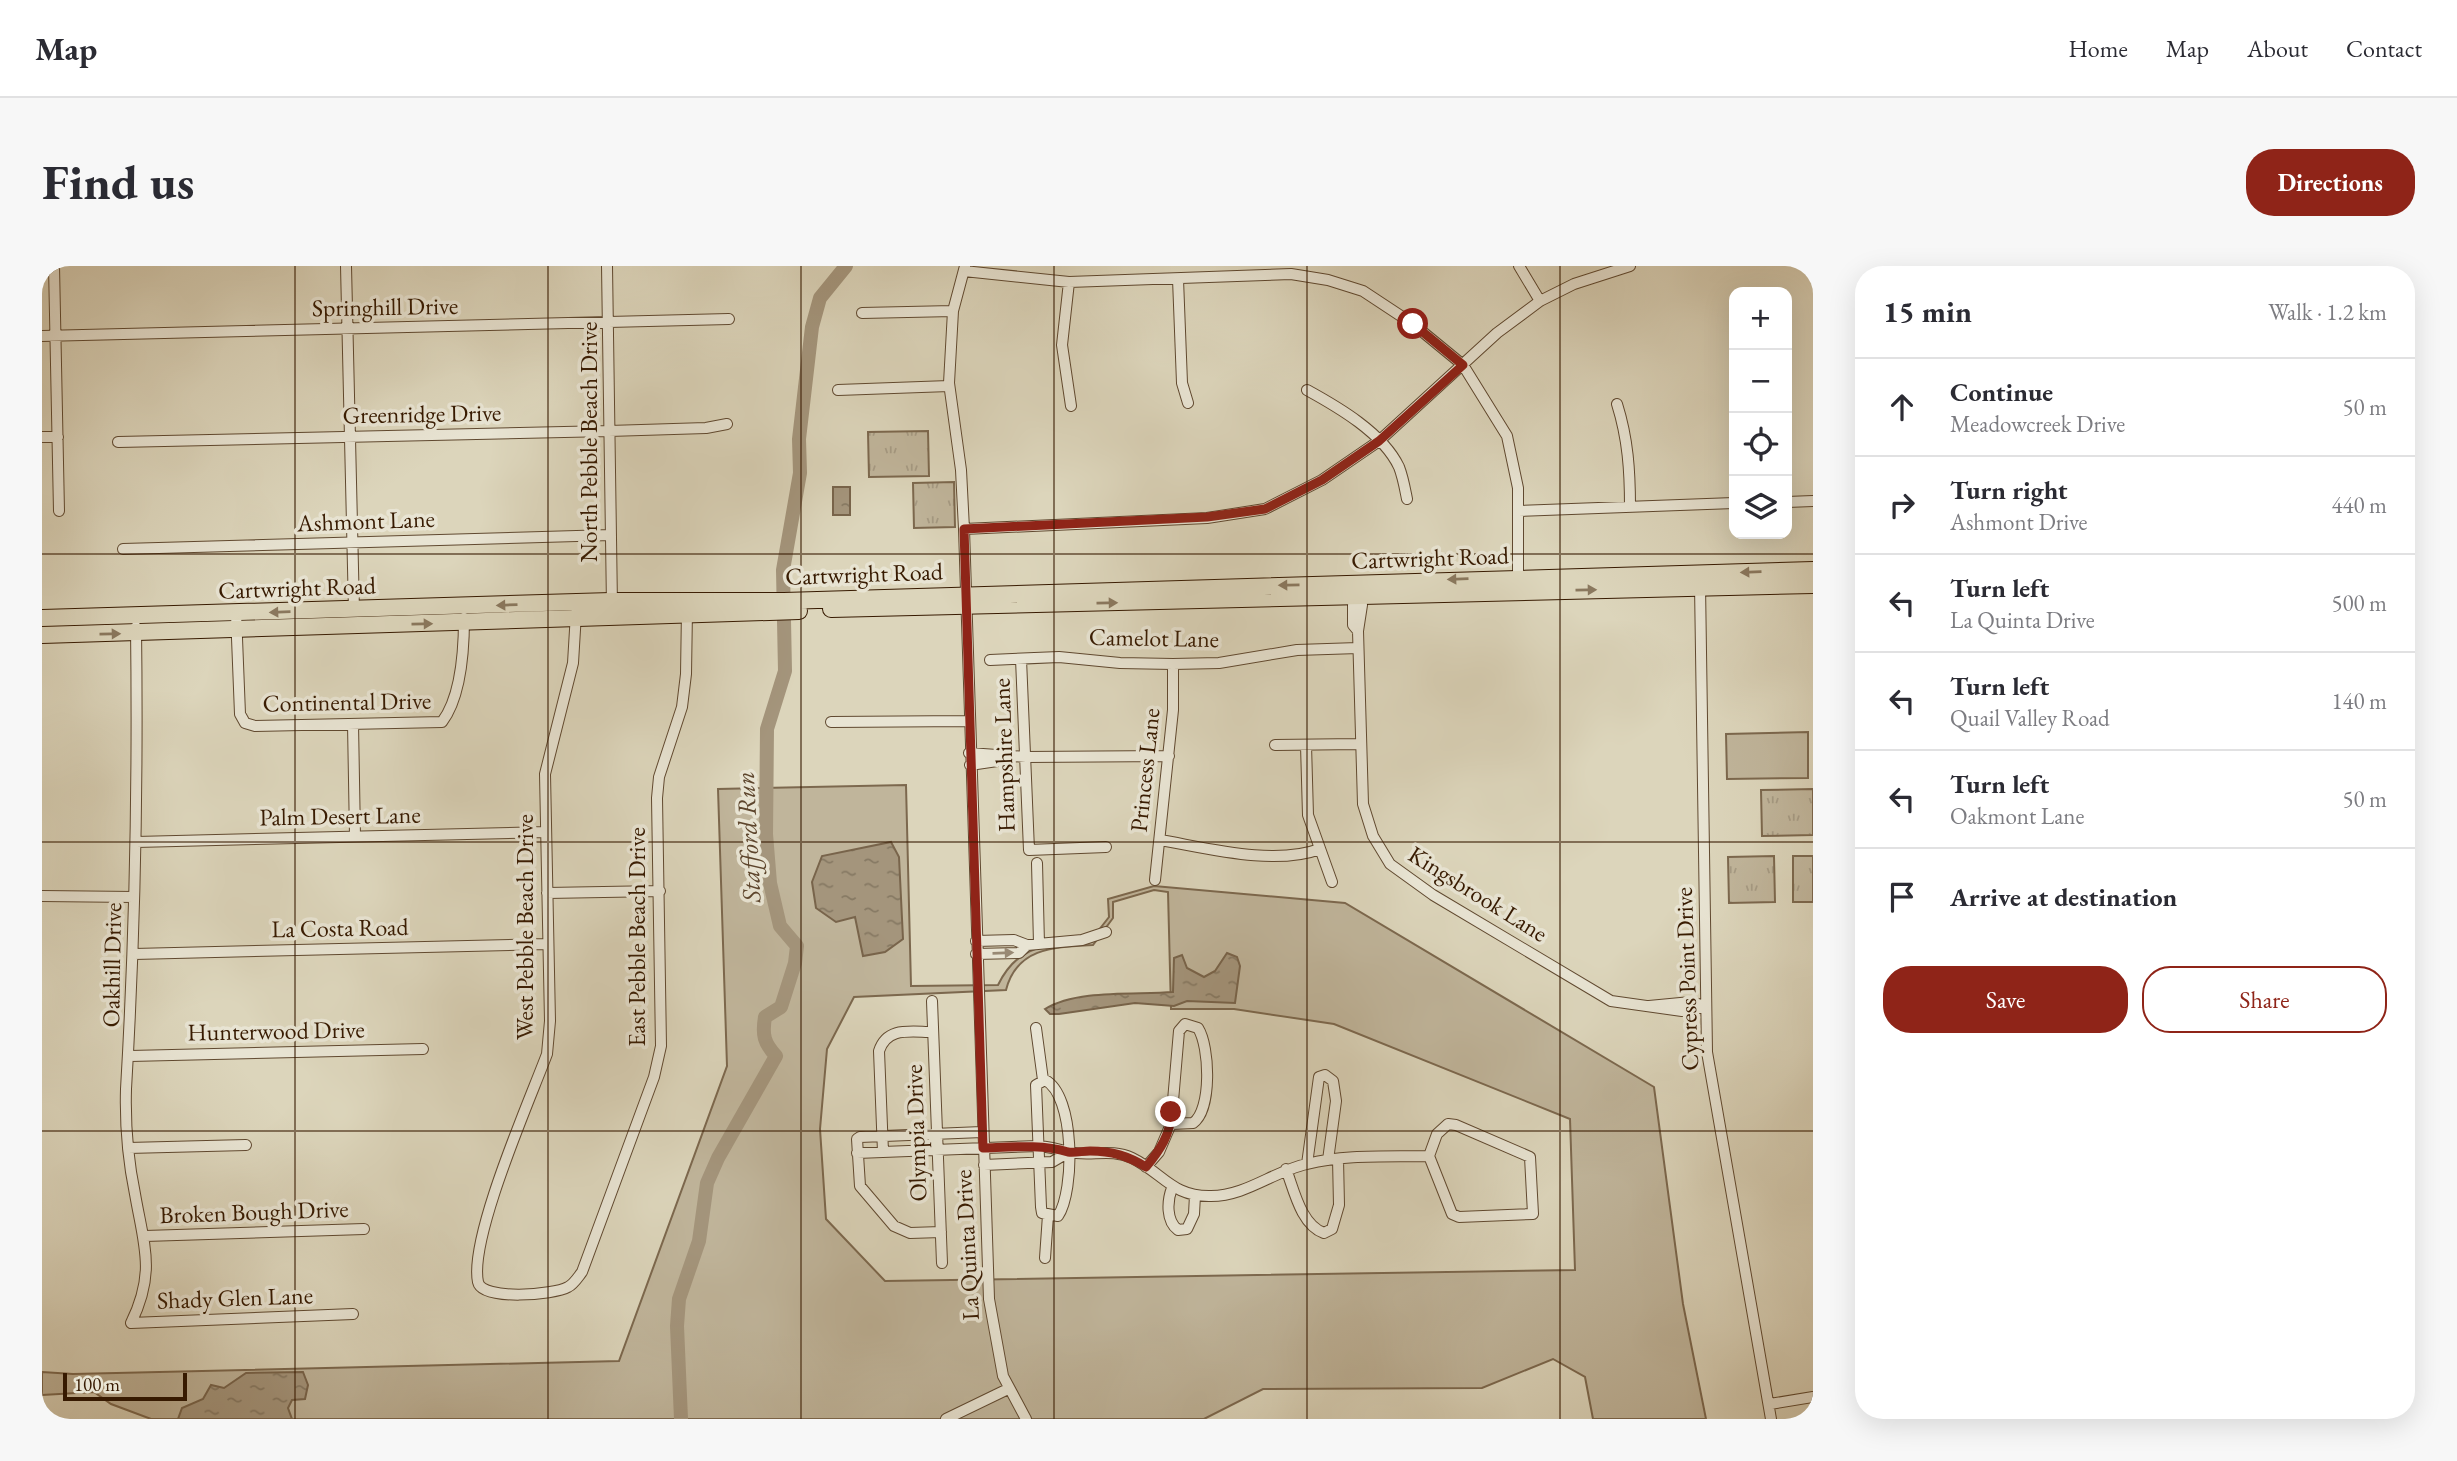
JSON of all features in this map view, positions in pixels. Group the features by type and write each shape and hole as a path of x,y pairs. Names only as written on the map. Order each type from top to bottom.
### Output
{"main road":[{"name":"Cartwright Road","path":"1700,580 1813,570"},
{"name":"Cartwright Road","path":"42,618 136,616 236,621 354,617 463,606 576,610 687,609 1700,580 1813,585"},
{"name":"Cartwright Road","path":"354,617 464,623 576,610"},
{"name":"Cartwright Road","path":"42,635 136,633 236,621"}],"street":[{"path":"54,266 59,510"},
{"path":"346,266 354,617"},
{"name":"North Pebble Beach Drive","path":"607,266 613,609"},
{"path":"1518,266 1540,301"},
{"path":"964,529 1207,517 1265,509 1322,480 1379,441 1497,332 1540,301 1574,284 1630,266"},
{"path":"965,268 1069,282 1291,274 1328,280 1363,291 1413,324 1463,365 1507,436 1519,511 1518,584"},
{"name":"La Quinta Drive","path":"965,268 953,311 949,386 961,470 964,529 968,721 990,1318 1008,1389 1026,1419"},
{"path":"1178,279 1182,383 1188,403"},
{"path":"1069,282 1062,345 1071,406"},
{"path":"862,313 953,311"},
{"name":"Springhill Drive","path":"42,335 729,319"},
{"path":"838,390 949,386"},
{"path":"1307,390 1334,406 1379,441 1398,466 1407,499"},
{"path":"1617,404 1625,431 1630,470 1630,507"},
{"name":"Greenridge Drive","path":"118,442 706,428 727,424"},
{"path":"42,437 58,437"},
{"path":"1792,502 1813,501"},
{"path":"1519,511 1729,503"},
{"name":"Ashmont Lane","path":"123,549 611,536"},
{"name":"Cypress Point Drive","path":"1700,580 1707,1052 1771,1419"},
{"name":"Kingsbrook Lane","path":"1358,591 1362,605 1358,648 1363,804 1379,848 1397,870 1611,1002 1645,1007 1672,1002 1691,1002 1705,1006"},
{"name":"Continental Drive","path":"236,621 240,714 245,723 255,726 442,722 449,712 456,684 464,623 463,606"},
{"name":"East Pebble Beach Drive","path":"479,1286 493,1294 558,1290 568,1287 582,1272 654,1077 662,1046 659,777 682,707 687,674 687,609"},
{"name":"West Pebble Beach Drive","path":"479,1286 479,1244 547,1054 550,1021 545,774 573,663 576,610"},
{"name":"Oakhill Drive","path":"136,616 134,954 126,1089 128,1148 145,1236 146,1269 142,1300 136,1312"},
{"name":"Camelot Lane","path":"990,660 1059,657 1173,664 1219,663 1287,651 1358,648"},
{"name":"Hampshire Lane","path":"1021,659 1029,849 1106,847"},
{"name":"Princess Lane","path":"1155,880 1169,755 1173,664"},
{"path":"831,723 968,721"},
{"path":"353,724 355,836"},
{"path":"1275,745 1359,744"},
{"path":"1306,745 1308,815 1332,882"},
{"path":"970,753 1026,757 1169,755"},
{"path":"970,765 1026,757"},
{"name":"Palm Desert Lane","path":"136,842 546,832"},
{"path":"1160,840 1231,851 1290,856 1320,849"},
{"path":"1037,863 1039,944"},
{"path":"547,893 660,891"},
{"path":"42,896 134,897"},
{"path":"976,941 1014,940 1027,945 1082,940 1106,932"},
{"name":"La Costa Road","path":"134,954 547,944"},
{"path":"976,954 1019,953 1027,945"},
{"name":"Olympia Drive","path":"932,1001 942,1263"},
{"path":"1146,1167 1159,1152 1171,1124 1179,1031 1185,1024 1194,1025 1201,1033 1205,1046 1204,1109 1193,1123 1171,1124"},
{"path":"1036,1028 1044,1080 1055,1087 1070,1136 1061,1211 1058,1216 1042,1213 1041,1207 1036,1085 1044,1080"},
{"path":"883,1152 879,1051 882,1042 892,1033 933,1032"},
{"name":"Hunterwood Drive","path":"130,1056 423,1049"},
{"path":"1286,1169 1303,1212 1312,1226 1324,1233 1332,1229 1339,1205 1333,1159 1336,1101 1333,1081 1325,1075 1319,1077 1315,1088 1307,1164"},
{"path":"1448,1124 1530,1157 1533,1214 1459,1217 1452,1214 1429,1156 1437,1134 1448,1124"},
{"path":"941,1232 910,1233 894,1226 860,1186 857,1139 982,1132"},
{"path":"128,1148 246,1145"},
{"path":"857,1153 1038,1146 1060,1147 1069,1152 1119,1153 1146,1167 1172,1188 1195,1195 1225,1195 1286,1169 1333,1159 1429,1156"},
{"path":"984,1165 1052,1162 1069,1152"},
{"path":"1172,1188 1170,1215 1173,1227 1178,1230 1187,1229 1193,1220 1195,1195"},
{"path":"1045,1258 1048,1215"},
{"name":"Broken Bough Drive","path":"145,1236 364,1229"},
{"name":"Shady Glen Lane","path":"136,1312 131,1323 354,1314"},
{"path":"946,1419 1008,1389"},
{"path":"1770,1404 1813,1397"}],"green space":[{"path":"928,431 929,476 869,477 868,432"},
{"path":"954,482 955,527 914,528 913,483"},
{"path":"1808,732 1808,778 1727,779 1726,734"},
{"path":"906,785 911,986 998,985 1006,971 1026,953 1049,946 1091,940 1109,917 1108,899 1154,886 1345,903 1654,1087 1683,1304 1706,1419 1593,1419 1585,1377 1553,1359 1482,1388 1263,1389 1204,1419 151,1419 111,1404 94,1392 42,1395 42,1372 73,1374 619,1361 727,1066 718,789","holes":["1154,890 1168,892 1171,1009 1234,1009 1334,1024 1570,1119 1575,1270 885,1281 826,1219 820,1129 827,1049 854,997 1006,990 1011,976 1028,957 1052,949 1093,945 1113,918 1113,902"]},
{"path":"1813,789 1813,835 1762,836 1761,790"},
{"path":"1774,856 1775,902 1729,903 1728,857"},
{"path":"1793,856 1813,856 1813,902 1793,902"}],"water":[{"path":"833,487 850,487 850,515 833,515"},
{"path":"891,842 899,857 903,939 885,952 863,956 855,917 836,922 816,908 812,882 822,856"},
{"path":"1227,953 1237,957 1240,966 1235,1003 1187,1001 1174,1006 1135,1003 1059,1014 1050,1014 1045,1009 1073,998 1173,992 1174,958 1182,955 1187,968 1204,977 1215,971"},
{"path":"303,1372 308,1385 305,1399 292,1400 288,1408 292,1419 178,1419 182,1408 203,1399 211,1385 224,1388 246,1373"}],"waterway":[{"name":"Stafford Run","path":"681,1419 677,1326 679,1299 699,1241 707,1183 718,1158 776,1056 765,1038 765,1017 781,1007 795,963 797,946 780,926 770,883 766,834 767,729 785,671 783,570 800,473 799,439 812,327 820,298 846,266"}],"route":[{"path":"1171,1112 1171,1124 1165,1140 1146,1167 1131,1157 1107,1151 1069,1152 1060,1147 1038,1146 983,1148 964,529 1053,527 1207,517 1265,509 1322,480 1379,441 1463,365 1413,324"}]}
